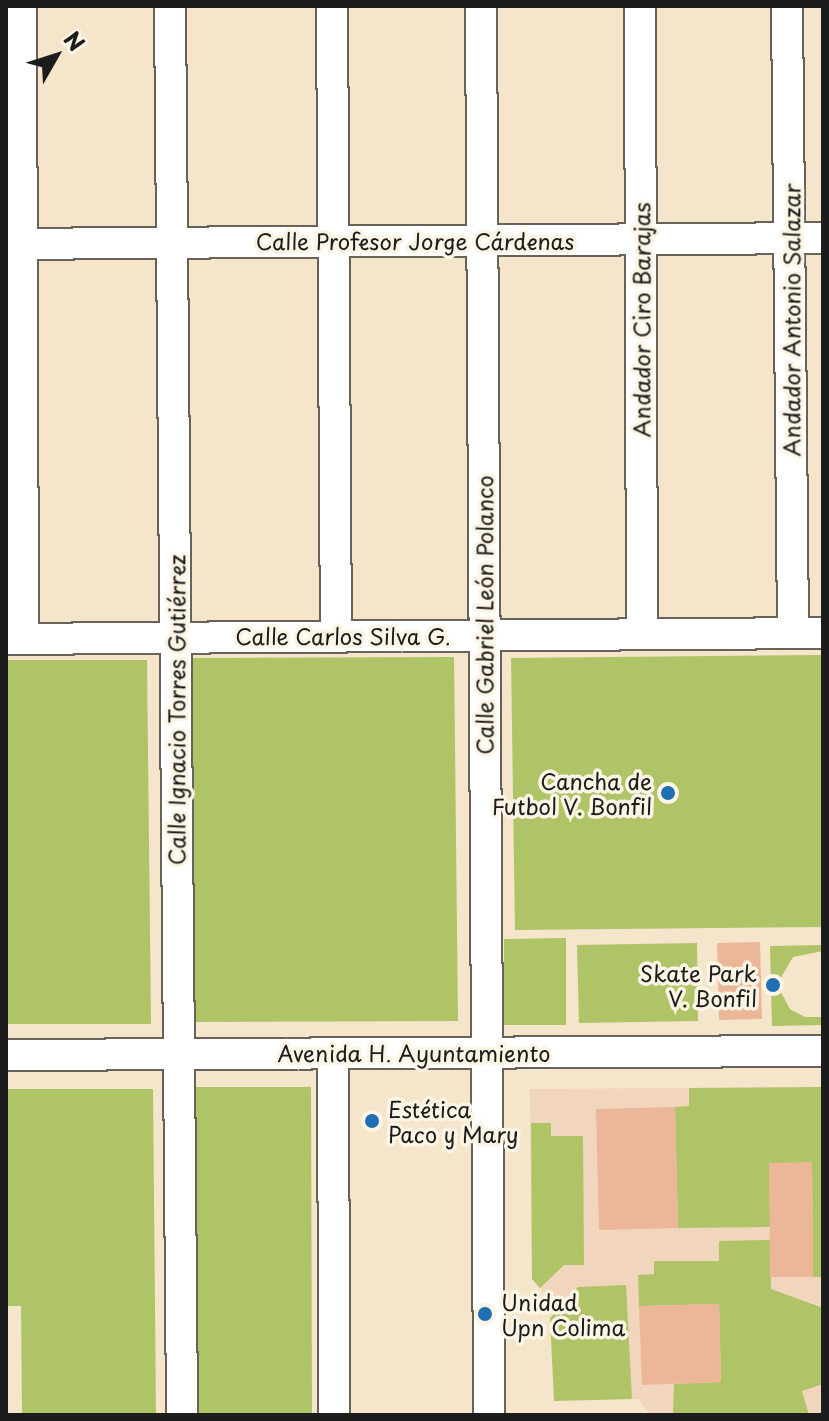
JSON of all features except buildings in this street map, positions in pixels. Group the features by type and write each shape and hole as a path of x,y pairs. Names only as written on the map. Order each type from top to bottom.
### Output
{"street":[{"path":"14,639 14,244 21,6"},
{"name":"Calle Ignacio Torres Gutiérrez","path":"170,6 182,1415"},
{"path":"332,6 336,636"},
{"name":"Calle Gabriel León Polanco","path":"481,6 489,1415"},
{"name":"Andador Ciro Barajas","path":"640,6 642,634"},
{"name":"Andador Antonio Salazar","path":"787,6 791,238 808,633"},
{"name":"Calle Profesor Jorge Cárdenas","path":"14,244 823,238"},
{"name":"Calle Carlos Silva G.","path":"14,639 808,633"},
{"name":"Avenida H. Ayuntamiento","path":"6,1055 823,1051"},
{"path":"333,1054 334,1415"}],"shaded area":[{"path":"823,1087 823,1415 651,1415 638,1399 565,1400 563,1313 532,1279 530,1089"}],"green space":[{"name":"Cancha de Futbol V. Bonfil","path":"823,655 823,927 515,930 511,658"},
{"path":"454,657 458,1021 193,1022 189,658"},
{"path":"6,660 147,660 151,1024 6,1024"},
{"path":"566,938 566,1025 504,1025 504,939"},
{"path":"697,943 698,1021 579,1023 577,945"},
{"name":"Skate Park V. Bonfil","path":"823,945 823,951 793,957 779,981 775,981 775,989 779,989 790,1009 805,1017 823,1017 823,1025 772,1026 770,946"},
{"path":"193,1087 311,1087 312,1415 193,1415"},
{"path":"823,1087 823,1277 813,1277 812,1163 770,1227 678,1228 675,1107 689,1106 689,1088"},
{"path":"6,1089 153,1089 156,1415 22,1415 21,1306 6,1306"},
{"path":"531,1123 551,1123 551,1136 583,1136 584,1265 564,1265 540,1288 532,1279"},
{"path":"770,1240 771,1289 823,1308 823,1384 802,1391 809,1415 673,1415 674,1384 721,1382 719,1304 639,1306 638,1275 654,1274 654,1261 719,1261 719,1241"},
{"path":"626,1285 632,1399 554,1401 550,1318 578,1287"}],"place":[{"name":"Cancha de Futbol V. Bonfil","path":"668,793"},
{"name":"Skate Park V. Bonfil","path":"773,985"},
{"name":"Estética Paco y Mary","path":"372,1121"},
{"name":"Unidad Upn Colima","path":"485,1314"}]}
